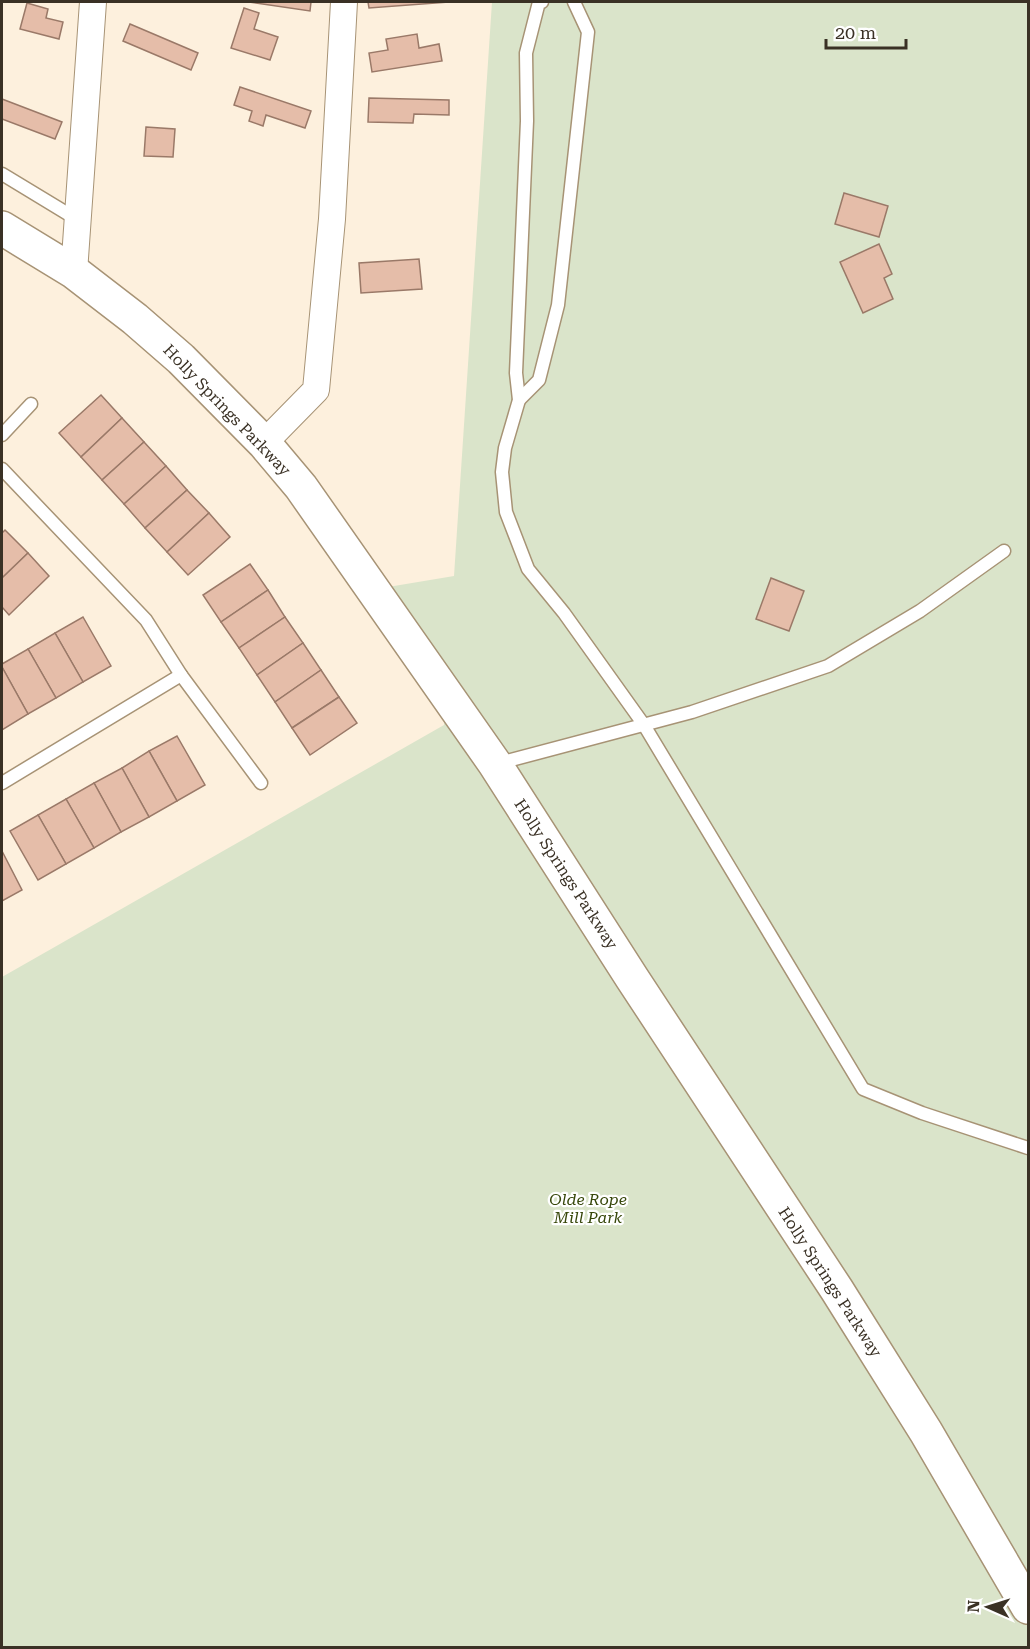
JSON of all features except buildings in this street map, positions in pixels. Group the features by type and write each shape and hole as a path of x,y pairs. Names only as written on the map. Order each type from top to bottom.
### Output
{"main road":[{"name":"Holly Springs Parkway","path":"2,228 74,272 135,319 181,359 264,443 301,487 495,764 837,1290 926,1432 1029,1607"}],"street":[{"path":"74,272 93,2"},
{"path":"264,443 316,390 332,219 344,2"}],"lane":[{"path":"542,2 539,2 526,53 527,121 516,373 519,400 505,448 502,472 506,513 528,569 564,614 644,725 863,1089 922,1113 1029,1148"},
{"path":"519,400 539,380 558,305 588,32 574,2"},
{"path":"2,174 78,220"},
{"path":"2,435 31,404"},
{"path":"2,469 146,620 181,675 261,783"},
{"path":"495,764 692,712 828,666 920,611 1004,551"},
{"path":"2,783 181,675"}],"green space":[{"name":"Olde Rope Mill Park","path":"492,2 1028,2 1028,1647 2,1647 2,977 444,725 447,678 388,587 454,576"}]}
